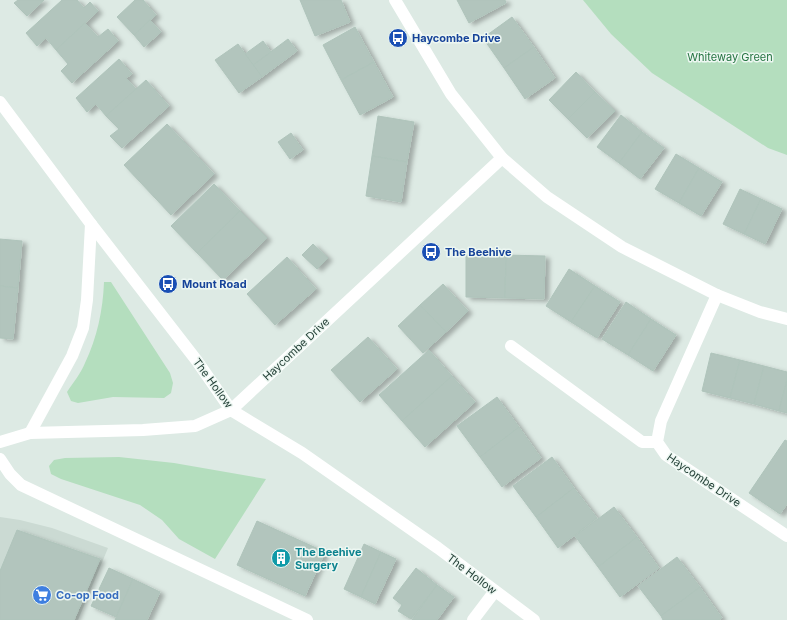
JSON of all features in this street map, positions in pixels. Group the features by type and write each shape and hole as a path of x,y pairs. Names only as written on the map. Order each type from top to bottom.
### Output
{"street":[{"path":"395,0 451,94 502,158 547,197 622,247 717,295 760,312 787,319"},
{"name":"The Hollow","path":"0,102 197,361 231,410 302,453 438,548 534,620"},
{"name":"Haycombe Drive","path":"231,410 502,158"},
{"path":"30,433 72,356 83,328 87,300 92,224"},
{"path":"511,346 642,442 657,442 661,421 717,295"},
{"path":"0,442 30,433 143,430 195,426 231,410"},
{"name":"Haycombe Drive","path":"657,442 666,455 787,536"},
{"path":"0,459 10,474 21,485 307,620"},
{"path":"473,620 495,591"}],"shaded area":[{"name":"Co-op Food","path":"0,517 20,520 52,528 108,548 78,620 0,620"}],"green space":[{"name":"Whiteway Green","path":"583,0 787,0 787,155 768,148 652,73 611,34"},
{"path":"104,282 111,282 170,373 173,383 171,393 164,398 113,397 78,403 71,401 67,392 81,370 93,344 101,313"},
{"path":"119,457 174,463 266,479 215,559 179,539 162,520 140,505 61,479 51,474 49,466 54,460 65,458"}],"building":[{"path":"18,0 44,0 27,16 14,3"},
{"path":"62,0 77,0 84,8 90,2 98,11 56,50 46,38 37,46 26,33"},
{"path":"135,0 143,0 156,15 134,35 117,17"},
{"path":"300,0 341,0 350,22 315,36"},
{"path":"457,0 505,0 506,3 469,23"},
{"path":"512,17 534,47 504,68 483,38"},
{"path":"150,20 161,32 144,47 134,35"},
{"path":"85,23 98,37 108,29 118,41 72,83 61,71 68,64 56,50"},
{"path":"355,27 374,62 341,80 323,45"},
{"path":"288,39 297,51 262,77 253,65"},
{"path":"263,41 271,52 253,65 245,54"},
{"path":"238,44 262,77 239,93 215,60"},
{"path":"534,47 555,78 525,99 504,68"},
{"path":"119,59 132,74 126,78 136,89 106,116 96,104 87,112 76,98"},
{"path":"374,62 393,97 360,115 341,80"},
{"path":"576,72 595,92 568,119 549,100"},
{"path":"146,80 169,106 122,148 110,136 119,129 106,116"},
{"path":"595,92 615,111 587,138 568,119"},
{"path":"621,115 642,132 619,163 597,147"},
{"path":"378,116 414,122 407,162 372,156"},
{"path":"167,124 214,174 171,215 124,165"},
{"path":"642,132 664,148 640,179 619,163"},
{"path":"291,133 303,150 290,159 278,142"},
{"path":"676,154 699,168 679,203 655,189"},
{"path":"372,156 407,162 401,202 366,196"},
{"path":"699,168 722,182 701,216 679,203"},
{"path":"214,184 240,211 197,253 171,226"},
{"path":"740,189 761,199 744,234 723,224"},
{"path":"761,199 782,209 765,244 744,234"},
{"path":"240,211 267,238 223,280 197,253"},
{"path":"0,239 22,241 18,288 0,286"},
{"path":"313,244 328,258 317,269 302,255"},
{"path":"466,255 506,255 505,298 466,297"},
{"path":"506,255 545,256 544,299 505,298"},
{"path":"287,257 316,289 275,325 247,294"},
{"path":"569,269 595,286 571,322 546,306"},
{"path":"443,284 468,311 446,332 420,305"},
{"path":"0,286 18,288 13,339 0,338"},
{"path":"595,286 620,302 597,338 571,322"},
{"path":"626,302 651,319 628,355 602,339"},
{"path":"420,305 446,332 423,353 398,326"},
{"path":"651,319 676,335 653,371 628,355"},
{"path":"368,337 397,369 360,402 331,370"},
{"path":"429,350 452,376 402,421 379,395"},
{"path":"711,353 740,360 730,398 702,391"},
{"path":"740,360 764,366 754,404 730,398"},
{"path":"764,366 787,372 787,380 779,411 754,404"},
{"path":"452,376 475,402 425,447 402,421"},
{"path":"787,380 787,413 779,411"},
{"path":"497,397 519,427 480,457 457,426"},
{"path":"519,427 541,458 502,487 480,457"},
{"path":"785,440 787,441 787,504 780,514 749,493"},
{"path":"552,457 574,488 536,517 513,486"},
{"path":"574,488 597,518 558,548 536,517"},
{"path":"614,507 637,537 598,567 575,536"},
{"name":"The Beehive Surgery","path":"257,521 325,552 305,596 237,565"},
{"name":"Co-op Food","path":"17,530 100,559 74,620 0,620 0,571"},
{"path":"637,537 659,568 620,597 598,567"},
{"path":"364,544 381,552 361,597 344,589"},
{"path":"381,552 396,559 375,604 361,597"},
{"path":"677,557 700,587 661,616 638,586"},
{"path":"109,568 133,579 116,617 91,606"},
{"path":"416,568 437,585 411,619 398,611 402,605 393,598"},
{"path":"133,579 160,592 147,620 115,620"},
{"path":"437,585 454,597 437,620 412,620"},
{"path":"700,587 722,618 719,620 663,620 661,616"}],"place":[{"name":"Haycombe Drive","path":"398,38"},
{"name":"The Beehive","path":"431,252"},
{"name":"Mount Road","path":"168,284"},
{"name":"The Beehive Surgery","path":"281,558"},
{"name":"Co-op Food","path":"42,595"}]}
